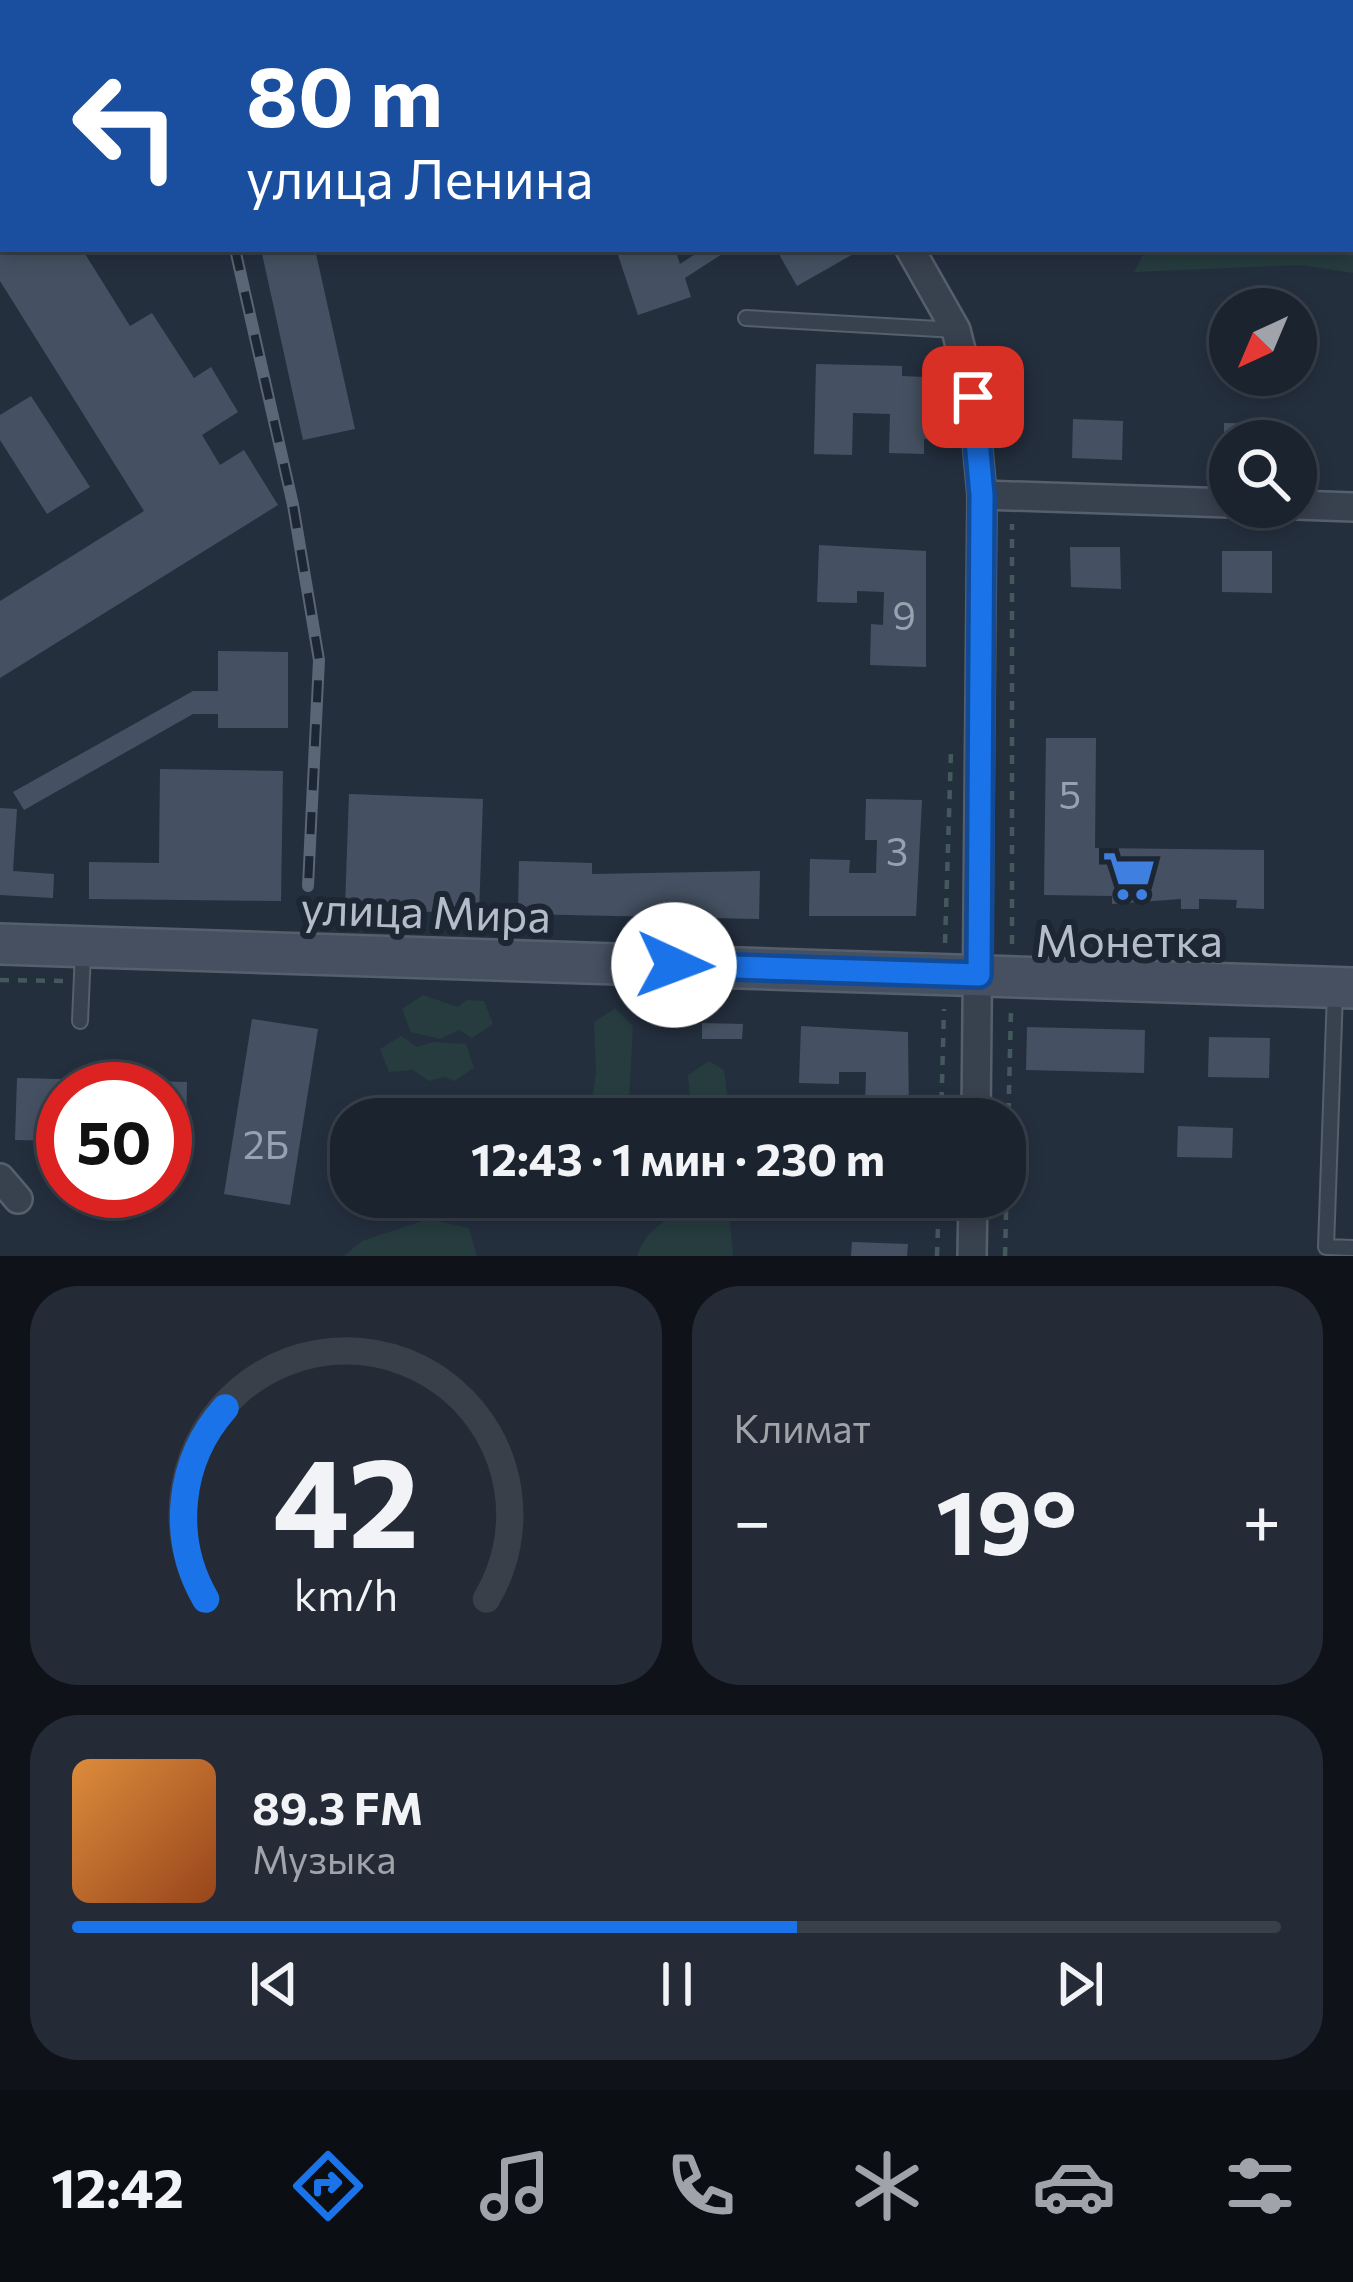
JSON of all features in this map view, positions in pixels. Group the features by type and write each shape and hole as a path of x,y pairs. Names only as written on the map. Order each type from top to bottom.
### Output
{"main road":[{"name":"улица Мира","path":"0,944 1344,987"}],"street":[{"path":"912,252 956,330 973,397 982,495 962,974 974,1098"},
{"path":"982,495 1209,502"},
{"path":"1317,506 1353,507"},
{"path":"972,1256 973,1218"}],"lane":[{"path":"746,318 956,330"},
{"path":"80,1021 83,947"},
{"path":"1344,987 1326,1247 1353,1248"}],"path":[{"path":"943,1098 962,974 951,743"},
{"path":"937,1256 938,1218"}],"green space":[{"path":"1144,252 1353,252 1353,273 1302,265 1134,272"},
{"path":"423,995 458,1007 467,1000 484,1001 493,1024 472,1038 459,1030 440,1039 411,1032 402,1009"},
{"path":"615,1008 633,1026 629,1098 592,1098 594,1022"},
{"path":"401,1036 417,1047 433,1042 466,1044 474,1068 454,1081 444,1077 429,1081 413,1070 389,1072 380,1049"},
{"path":"709,1061 724,1070 727,1098 690,1098 688,1075"},
{"path":"730,1218 733,1256 637,1256 649,1234 667,1220"},
{"path":"428,1219 469,1228 477,1256 344,1256 362,1241"}],"building":[{"path":"0,252 84,252 130,326 152,313 194,378 211,367 238,412 202,435 220,465 244,450 278,505 0,678 0,601 144,511 0,281"},
{"path":"262,252 316,252 355,429 303,440"},
{"path":"617,252 676,252 680,264 698,252 725,252 685,278 691,297 638,315"},
{"path":"778,252 854,252 855,253 797,286"},
{"path":"816,364 902,366 902,376 925,377 925,394 934,394 932,440 924,439 924,454 889,453 890,414 853,413 852,455 814,454"},
{"path":"31,396 90,487 47,514 0,440 0,415"},
{"path":"1073,419 1123,421 1122,460 1072,458"},
{"path":"819,545 926,551 926,667 870,665 871,624 883,625 884,592 857,591 857,603 817,602"},
{"path":"1070,547 1120,547 1121,589 1071,587"},
{"path":"1222,551 1272,551 1272,593 1222,592"},
{"path":"218,651 288,652 288,728 218,728 218,714 193,714 24,810 13,792 193,691 218,691"},
{"path":"1046,738 1096,738 1095,848 1264,850 1264,909 1236,908 1237,900 1199,899 1199,909 1181,909 1181,899 1112,904 1112,896 1044,895"},
{"path":"160,769 283,771 281,901 89,899 89,862 159,863"},
{"path":"349,794 483,799 479,914 345,908"},
{"path":"866,799 922,800 916,916 809,916 810,859 850,860 849,873 876,873 877,840 865,840"},
{"path":"0,808 17,809 13,871 54,874 53,898 0,895"},
{"path":"519,861 592,863 592,874 760,871 759,919 518,914"},
{"path":"252,1019 318,1029 290,1205 224,1194"},
{"path":"702,1023 743,1024 742,1039 702,1039"},
{"path":"801,1026 908,1032 909,1098 865,1098 866,1072 839,1072 839,1084 799,1083"},
{"path":"1027,1027 1145,1030 1144,1073 1026,1070"},
{"path":"1209,1037 1270,1038 1269,1078 1208,1077"},
{"path":"17,1078 36,1078 36,1140 15,1140"},
{"path":"1178,1126 1233,1128 1232,1158 1177,1157"},
{"path":"852,1242 908,1244 907,1256 851,1256"}],"railway":[{"path":"236,252 293,505 319,660 308,886"}],"place":[{"name":"Монетка","path":"1129,876"}],"route":[{"path":"674,965 979,975 982,495 973,397"}]}
